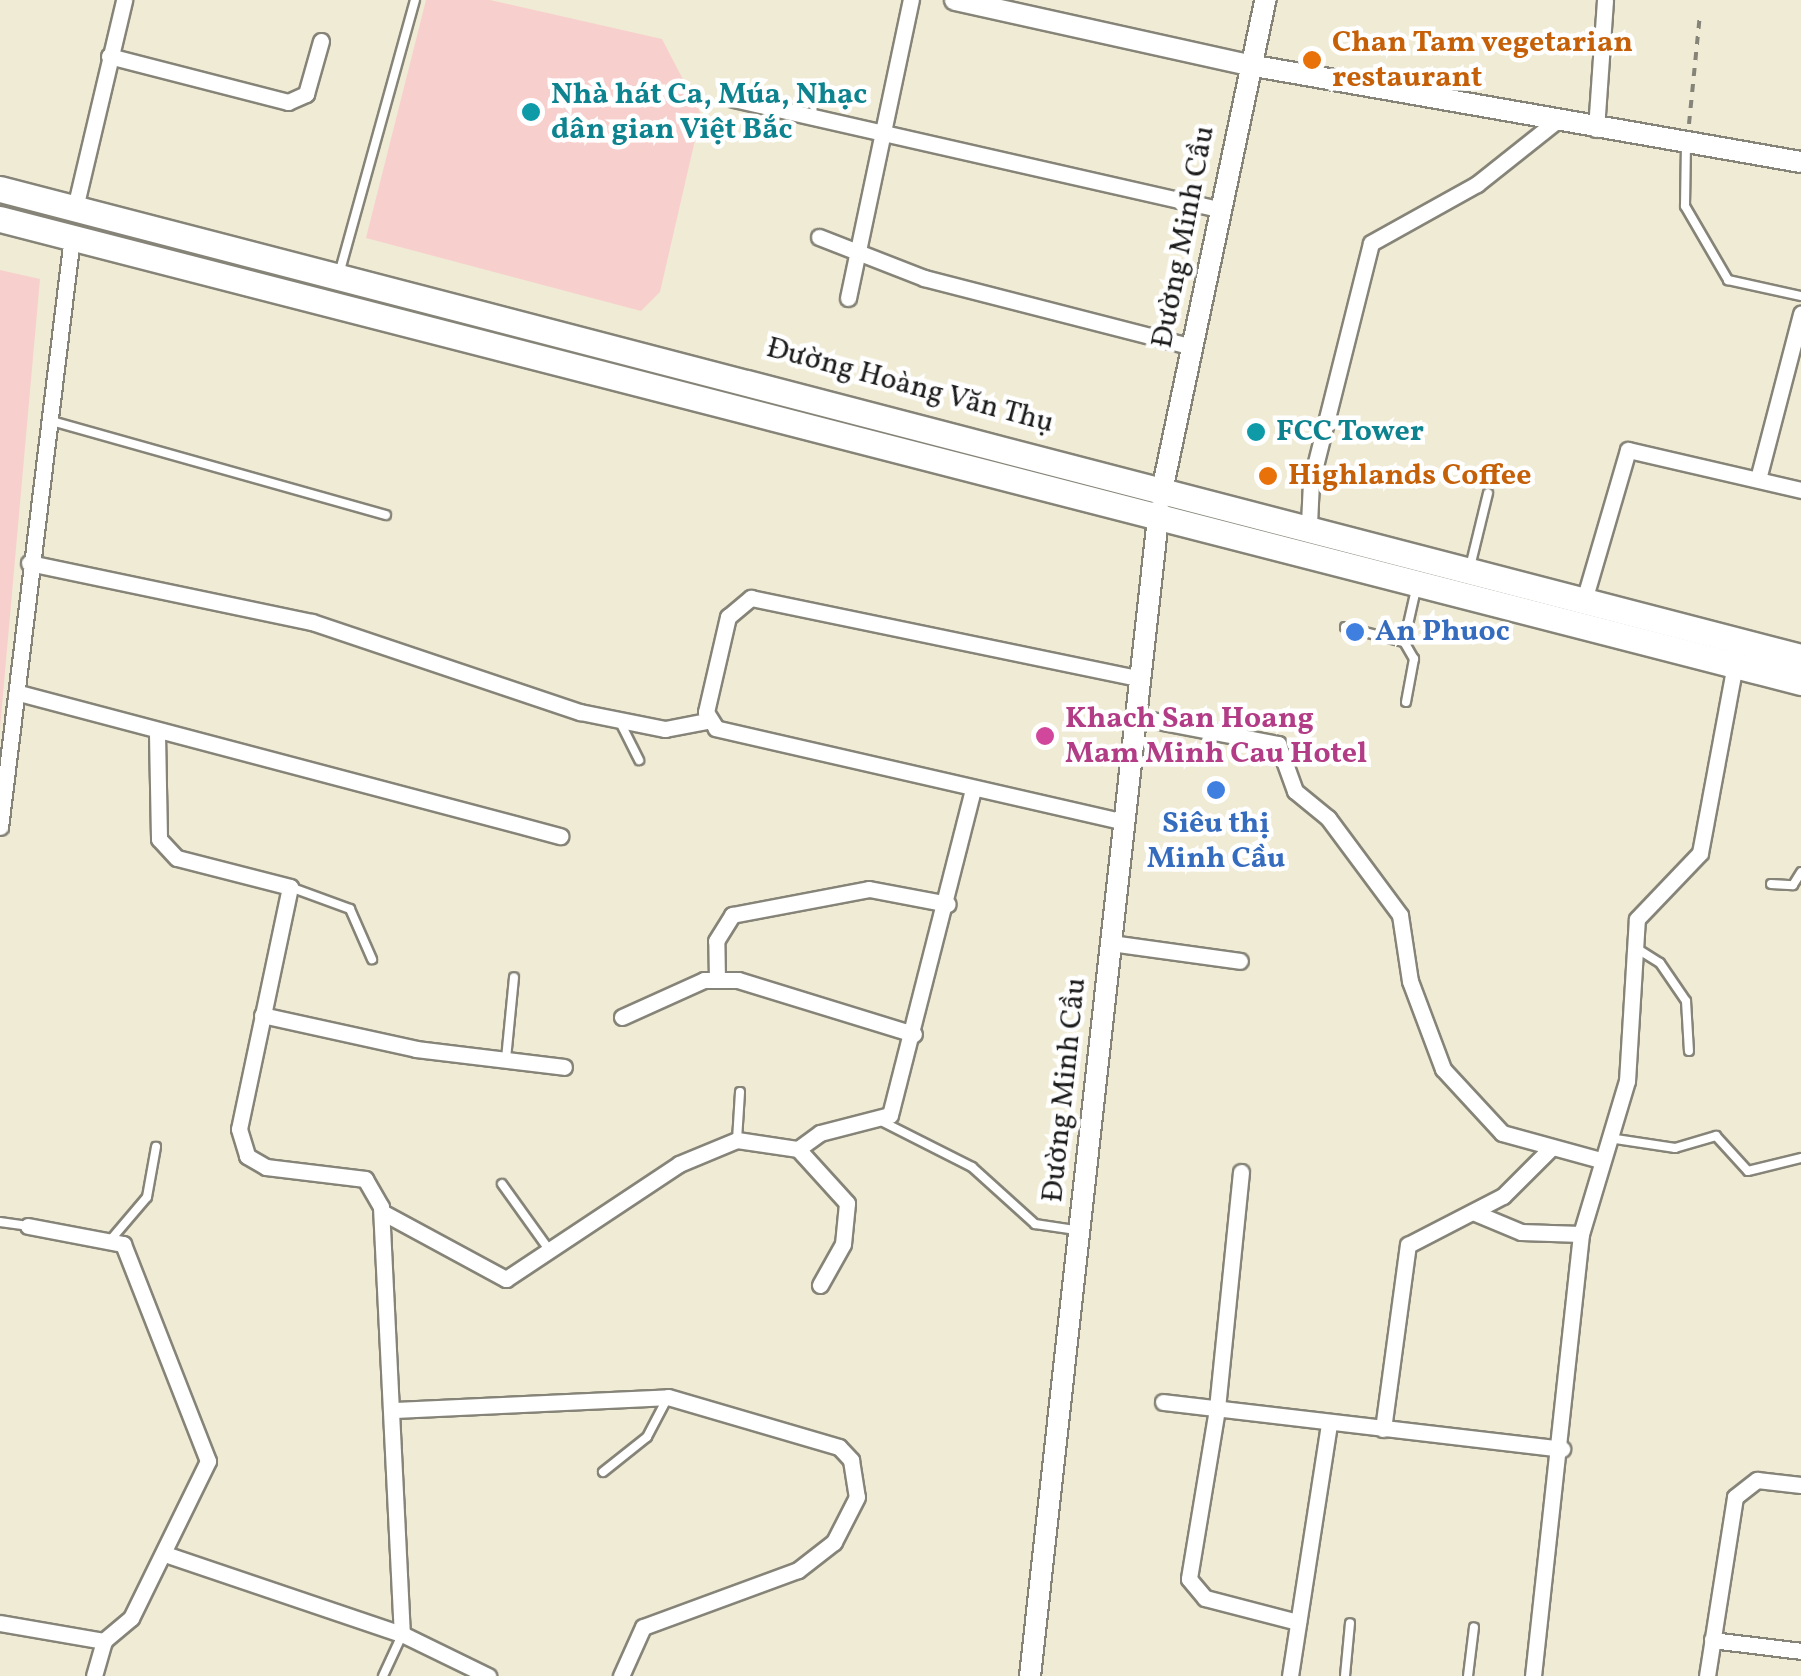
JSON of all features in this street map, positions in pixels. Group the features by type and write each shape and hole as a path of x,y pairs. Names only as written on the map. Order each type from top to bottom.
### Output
{"main road":[{"name":"Đường Hoàng Văn Thụ","path":"0,189 643,350 1161,498 1418,580 1595,609 1801,657"},
{"path":"72,236 76,208"},
{"name":"Đường Hoàng Văn Thụ","path":"0,219 634,378 1161,498 1310,524 1470,567 1595,609 1736,665 1801,682"},
{"path":"634,378 643,350"}],"street":[{"path":"76,208 124,0"},
{"path":"848,298 888,131 911,0"},
{"path":"955,0 1249,65 1556,122 1801,162"},
{"name":"Đường Minh Cầu","path":"1030,1676 1161,498 1265,0"},
{"path":"1596,129 1605,0"},
{"path":"109,56 288,102 306,94 321,41"},
{"path":"734,100 888,131 1219,209"},
{"path":"1310,524 1310,482 1372,242 1477,184 1556,122"},
{"path":"0,827 72,236"},
{"path":"819,237 861,247 924,278 1193,347"},
{"path":"1758,479 1801,314"},
{"path":"1595,609 1628,450 1801,490"},
{"path":"30,564 312,622 618,720 665,729 707,721 973,790 1125,822"},
{"path":"707,721 728,617 751,598 1140,679"},
{"path":"1533,1676 1562,1449 1581,1234 1627,1082 1642,907 1700,853 1707,833 1736,665"},
{"path":"19,693 157,734 560,836"},
{"path":"1136,717 1278,744 1295,790 1328,818 1400,916 1410,981 1443,1069 1502,1133 1601,1160"},
{"path":"157,734 159,839 177,858 290,887 239,1129 246,1156 266,1167 365,1179 382,1212 397,1410 402,1634"},
{"path":"798,1150 820,1133 883,1122 914,1034 973,790"},
{"path":"717,980 716,942 732,914 869,888 948,904"},
{"path":"1112,944 1240,961"},
{"path":"622,1018 717,980 914,1034"},
{"path":"262,1015 506,1064 564,1067"},
{"path":"382,1212 430,1230 493,1277 550,1251 679,1164 737,1140 798,1150 847,1203 843,1244 820,1285"},
{"path":"1383,1429 1408,1246 1503,1196 1550,1149"},
{"path":"1240,1172 1217,1409 1190,1586 1298,1622"},
{"path":"1473,1212 1521,1232 1581,1234"},
{"path":"28,1226 112,1237 206,1448 166,1554 131,1618 104,1641 94,1676"},
{"path":"397,1410 668,1396 839,1447 857,1497 834,1542 798,1570 642,1627 622,1676"},
{"path":"1162,1402 1562,1449"},
{"path":"1290,1676 1329,1423"},
{"path":"1707,1676 1735,1497 1757,1480 1801,1485"},
{"path":"166,1554 402,1634 488,1676"},
{"path":"0,1622 104,1641"},
{"path":"1712,1640 1801,1651"}],"lane":[{"path":"339,274 414,0"},
{"path":"1686,144 1685,206 1728,280 1801,296"},
{"path":"48,420 386,515"},
{"path":"1470,567 1488,493"},
{"path":"1406,702 1414,659 1404,642 1418,580"},
{"path":"1345,627 1404,642"},
{"path":"618,720 640,760"},
{"path":"1771,884 1794,885 1801,872"},
{"path":"290,887 350,909 372,959"},
{"path":"1636,948 1681,991 1689,1051"},
{"path":"506,1064 514,977"},
{"path":"737,1140 740,1092"},
{"path":"883,1122 972,1168 1034,1224 1079,1231"},
{"path":"1609,1138 1676,1148 1716,1136 1748,1171 1801,1158"},
{"path":"112,1237 147,1198 156,1148"},
{"path":"502,1184 550,1251"},
{"path":"0,1222 28,1226"},
{"path":"603,1472 647,1436 668,1396"},
{"path":"1345,1676 1350,1623"},
{"path":"1468,1676 1474,1627"},
{"path":"382,1676 402,1634"}],"path":[{"path":"1686,144 1700,14"}],"shaded area":[{"path":"426,0 490,0 662,39 701,114 660,292 641,311 366,238"},
{"path":"0,270 40,279 0,728"}],"place":[{"name":"Chan Tam vegetarian restaurant","path":"1312,60"},
{"name":"Nhà hát Ca, Múa, Nhạc dân gian Việt Bắc","path":"531,112"},
{"name":"FCC Tower","path":"1256,432"},
{"name":"Highlands Coffee","path":"1268,476"},
{"name":"An Phuoc","path":"1355,632"},
{"name":"Khach San Hoang Mam Minh Cau Hotel","path":"1045,736"},
{"name":"Siêu thị Minh Cầu","path":"1216,790"}]}
